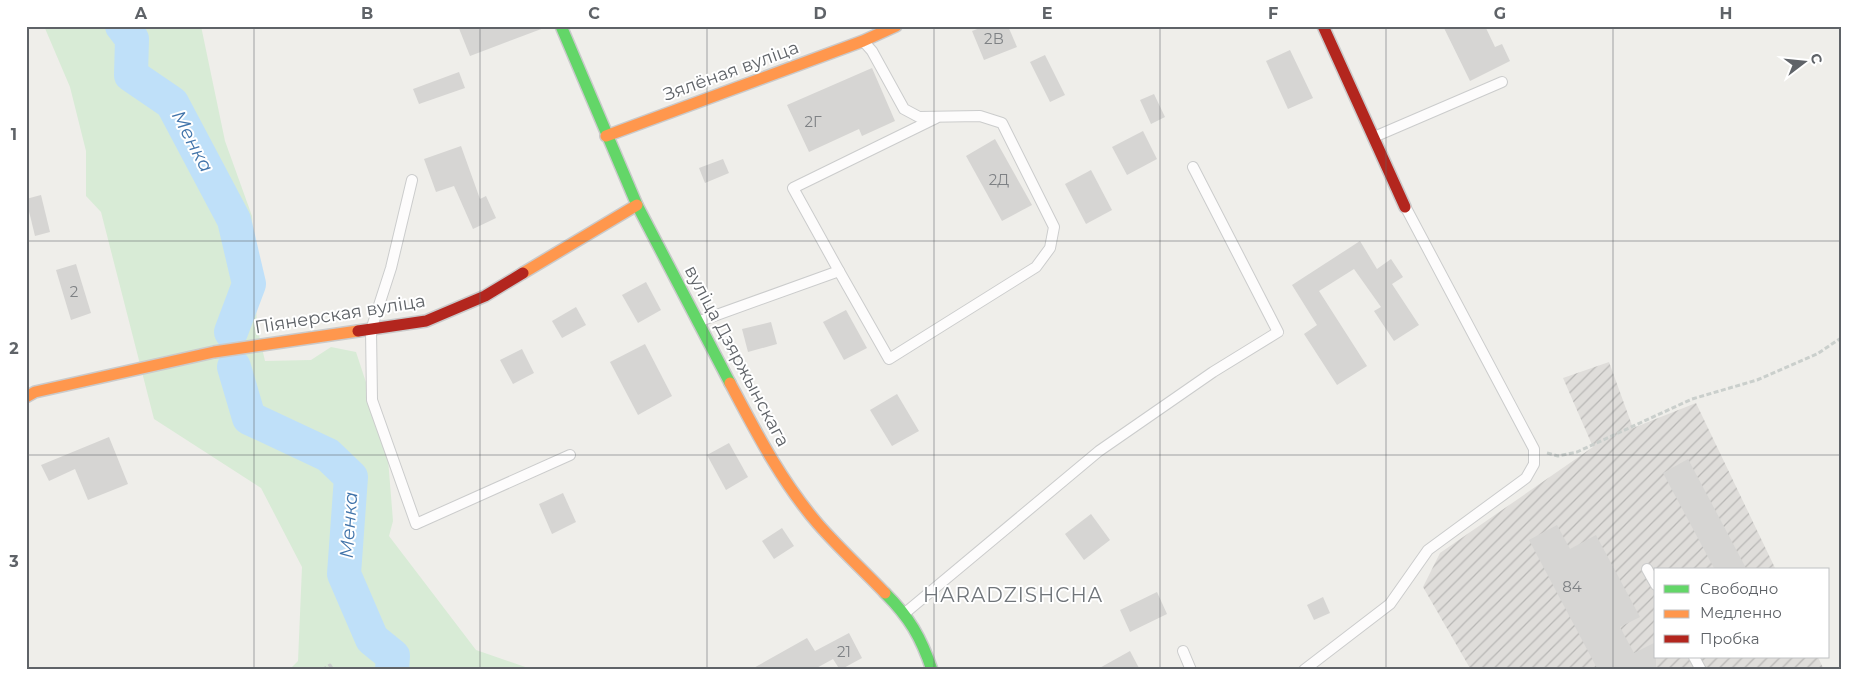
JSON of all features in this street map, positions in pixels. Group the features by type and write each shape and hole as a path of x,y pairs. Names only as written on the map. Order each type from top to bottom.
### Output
{"street":[{"name":"вуліца Дзяржынскага","path":"561,26 606,136 637,205 761,442 790,488 818,524 904,613 923,643 932,670"},
{"name":"Зялёная вуліца","path":"606,136 863,41 896,26"},
{"path":"1323,26 1405,207"},
{"name":"Піянерская вуліца","path":"26,396 35,392 214,352 371,330 426,320 485,296 637,205"}],"lane":[{"path":"863,41 872,51 904,109 920,117 980,116 1002,124 1054,226 1050,248 1036,267 889,359 793,188 939,117"},
{"path":"1374,138 1502,82"},
{"path":"904,613 1099,451 1213,372 1278,332 1193,167"},
{"path":"412,180 391,268 371,330 372,400 416,524 570,455"},
{"path":"1304,670 1390,604 1428,550 1526,478 1534,464 1534,449 1405,207"},
{"path":"697,322 839,271"},
{"path":"1647,569 1654,581"},
{"path":"1183,651 1192,670"},
{"path":"1695,658 1701,670"}],"path":[{"path":"1534,449 1558,456 1577,452 1692,399 1757,380 1817,354 1841,338"},
{"path":"322,670 330,665 333,670"}],"shaded area":[{"path":"1609,362 1633,428 1696,403 1775,568 1654,568 1654,658 1818,658 1824,670 1471,670 1423,587 1440,553 1593,447 1563,378"}],"green space":[{"path":"44,26 201,26 225,141 252,216 257,326 265,361 311,360 331,347 356,352 387,446 393,521 389,536 476,650 534,670 289,670 298,661 302,567 261,488 154,419 101,212 86,196 86,151 70,87"}],"building":[{"path":"458,26 544,26 544,28 470,56"},
{"path":"985,26 1008,26 1017,47 984,60 972,31"},
{"path":"1443,26 1485,26 1495,47 1502,44 1510,61 1470,81"},
{"path":"1290,50 1313,98 1288,109 1266,61"},
{"path":"1045,55 1065,95 1050,102 1030,62"},
{"path":"872,68 895,121 862,136 859,129 809,152 787,105"},
{"path":"459,72 465,88 419,104 413,89"},
{"path":"1154,94 1165,117 1151,124 1140,100"},
{"path":"1143,131 1157,159 1127,175 1112,147"},
{"path":"995,139 1032,205 1002,221 966,156"},
{"path":"461,146 480,199 486,196 496,218 473,229 454,186 436,192 424,159"},
{"path":"723,159 729,173 705,183 699,168"},
{"path":"1091,170 1112,210 1086,224 1065,184"},
{"path":"41,195 50,232 35,236 26,199"},
{"path":"1360,241 1377,269 1391,259 1403,277 1392,284 1419,325 1394,341 1374,311 1381,307 1354,269 1319,291 1367,366 1337,385 1304,334 1317,325 1292,285"},
{"path":"76,264 91,313 71,320 56,270"},
{"path":"646,282 661,310 638,323 622,295"},
{"path":"576,307 586,325 562,338 552,321"},
{"path":"846,310 867,348 844,360 823,322"},
{"path":"771,322 777,344 748,352 742,329"},
{"path":"645,344 672,396 638,415 610,362"},
{"path":"522,349 534,373 513,384 500,360"},
{"path":"897,394 919,431 892,446 870,410"},
{"path":"109,437 128,484 88,500 75,469 49,481 41,465"},
{"path":"729,443 748,477 726,490 707,455"},
{"path":"1688,459 1746,568 1714,568 1663,473"},
{"path":"563,493 576,522 552,534 539,504"},
{"path":"1091,514 1110,540 1084,560 1065,534"},
{"path":"1557,525 1570,549 1596,535 1640,617 1620,627 1634,653 1654,643 1656,670 1598,670 1529,540"},
{"path":"782,528 794,546 774,559 762,541"},
{"path":"1157,592 1167,614 1130,632 1120,610"},
{"path":"1323,597 1330,613 1314,620 1307,605"},
{"path":"849,633 862,658 840,670 833,659 813,670 750,670 807,638 815,651"},
{"path":"1130,651 1140,670 1096,670"}],"waterway":[{"name":"Менка","path":"122,26 132,39 131,75 172,103 234,220 249,284 231,332"},
{"name":"Менка","path":"234,367 249,418 328,455 351,477 344,574 372,639 393,656 392,670"}],"traffic: fast":[{"path":"561,26 637,205 730,383"},
{"path":"885,593 913,628 932,670"}],"traffic: slow":[{"path":"606,136 863,41 896,26"},
{"path":"523,273 637,205"},
{"path":"26,397 35,392 214,352 358,331"},
{"path":"730,383 770,456 792,491 834,542 885,593"}],"traffic: jam":[{"path":"1323,26 1405,207"},
{"path":"358,331 426,321 485,296 523,273"}],"district":[{"name":"HARADZISHCHA","path":"1013,595"}]}
